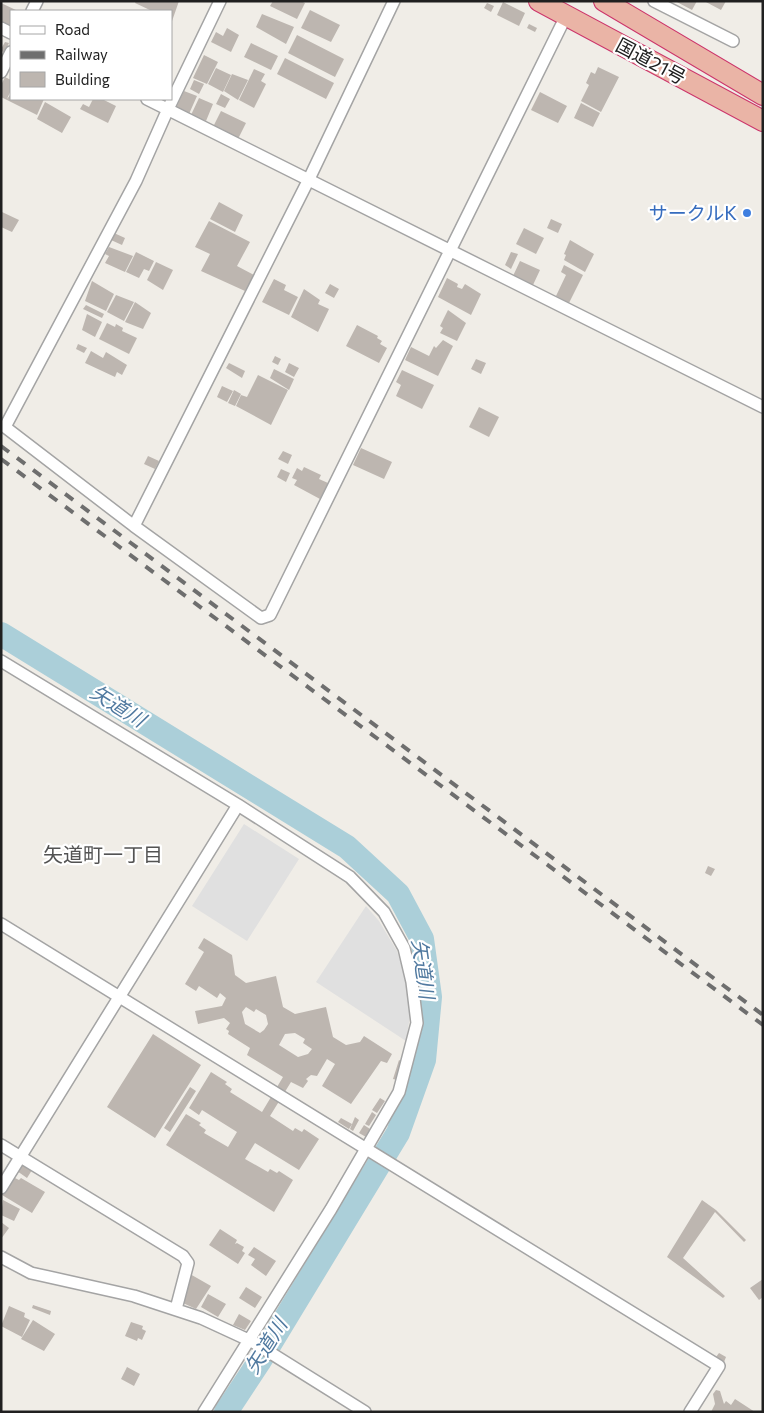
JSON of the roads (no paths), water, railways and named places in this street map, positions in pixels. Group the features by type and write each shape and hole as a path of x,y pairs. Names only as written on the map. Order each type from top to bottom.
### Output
{"highway":[{"name":"国道21号","path":"539,1 763,121"},
{"name":"国道21号","path":"604,1 743,84 763,93"}],"street":[{"path":"220,1 136,181 3,425 134,526 261,618 270,615 566,16"},
{"path":"134,526 309,179 394,1"},
{"path":"662,3 733,41"},
{"path":"2,70 10,54"},
{"path":"149,100 763,407"},
{"path":"1,661 238,804 350,877 384,912 404,948 412,982 417,1023 399,1092 370,1150 251,1341 204,1412"},
{"path":"1,1188 238,804"},
{"path":"1,924 719,1366 690,1412"},
{"path":"1,1145 183,1256 188,1263 176,1309"},
{"path":"1,1257 31,1273 134,1296 176,1309 251,1341 365,1412"}],"waterway":[{"name":"矢道川","path":"1,634 347,847 398,894 422,939 430,997 424,1060 398,1133 259,1362 226,1412"}],"railway":[{"path":"1,446 763,1015"},
{"path":"1,459 763,1025"}],"place":[{"name":"サークルK","path":"747,213"}],"district":[{"name":"矢道町一丁目","path":"103,855"}]}
